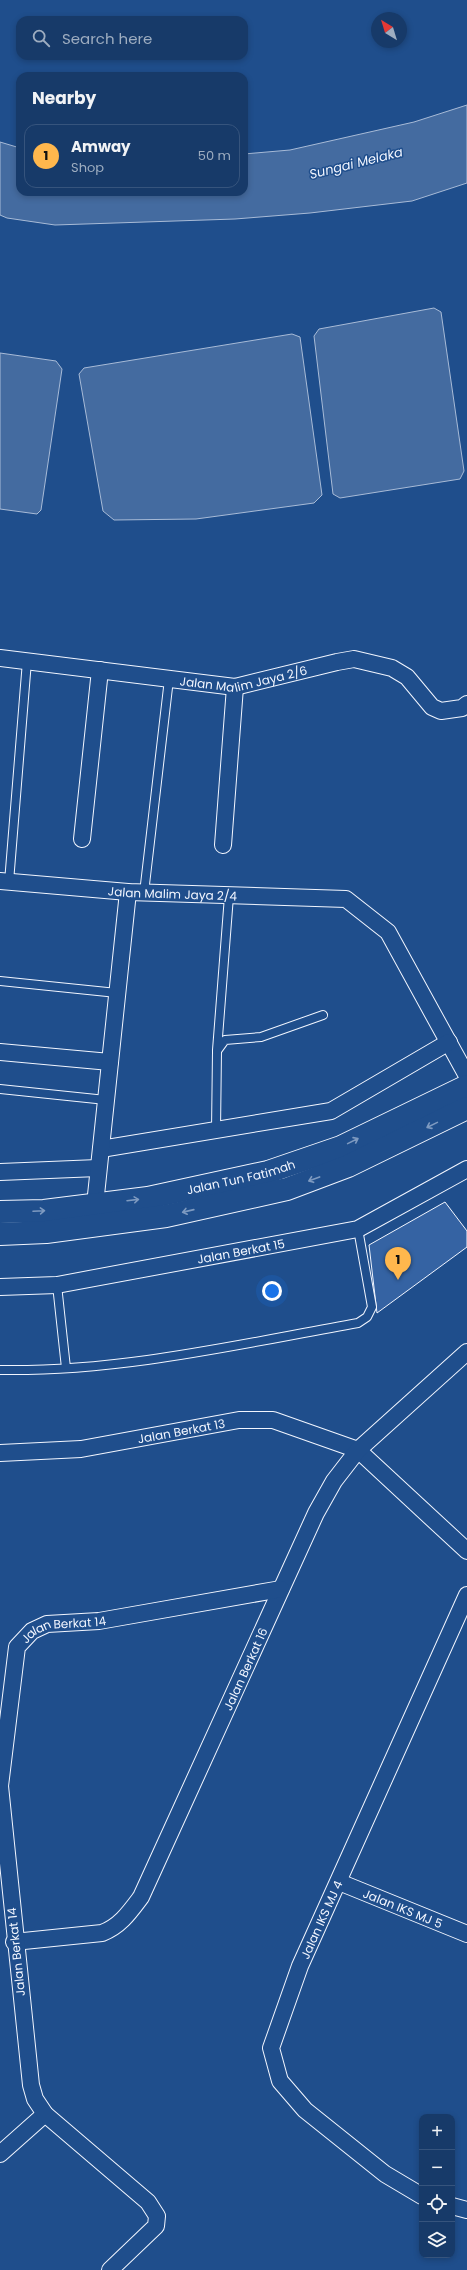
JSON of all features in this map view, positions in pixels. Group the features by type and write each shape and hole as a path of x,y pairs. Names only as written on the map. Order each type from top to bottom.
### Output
{"main road":[{"name":"Jalan Tun Fatimah","path":"0,1234 46,1232 94,1215 163,1195 282,1168 341,1147 467,1086"},
{"name":"Jalan Tun Fatimah","path":"0,1212 44,1211 94,1215 166,1216 287,1189 348,1166 467,1108"}],"street":[{"name":"Jalan Malim Jaya 2/6","path":"0,658 235,687 337,662 354,660 392,668 407,677 432,707 441,711 462,708 467,704"},
{"path":"82,839 100,670"},
{"path":"223,845 235,687"},
{"name":"Jalan Malim Jaya 2/4","path":"4,882 144,893 346,899 388,932 448,1042"},
{"path":"94,1215 128,892"},
{"path":"100,1149 331,1111 448,1042 467,1076"},
{"path":"0,1052 110,1062"},
{"path":"0,1172 98,1168"},
{"name":"Jalan Berkat 15","path":"0,1287 57,1285 358,1230 467,1170"},
{"name":"Jalan Berkat 16","path":"14,1942 102,1933 114,1929 141,1897 281,1589 325,1496 334,1481 358,1450 467,1352"},
{"name":"Jalan Berkat 13","path":"0,1453 81,1449 255,1419 284,1422 358,1450"},
{"path":"358,1450 467,1551"},
{"name":"Jalan Berkat 14","path":"110,2270 156,2226 157,2216 148,2202 45,2114 35,2099 31,2085 14,1942 0,1786 17,1647 32,1631 47,1624 99,1621 281,1589"},
{"name":"Jalan IKS MJ 4","path":"419,2194 385,2174 305,2110 280,2081 271,2048 300,1966 467,1595"},
{"name":"Jalan IKS MJ 5","path":"339,1882 467,1934"},
{"path":"0,2154 45,2114"},
{"path":"455,2207 467,2210"}],"lane":[{"path":"4,882 27,661"},
{"path":"144,893 170,679"},
{"path":"216,1130 217,1051 229,896"},
{"path":"0,981 117,993"},
{"path":"217,1051 225,1040 261,1037 323,1015"},
{"path":"0,1089 106,1100"},
{"path":"0,1370 66,1368 149,1361 358,1323 367,1317 372,1307 358,1230"},
{"path":"57,1285 66,1368"}],"water":[{"name":"Sungai Melaka","path":"467,105 467,183 412,201 310,213 235,219 55,225 7,218 0,215 0,142 16,147 16,196 248,196 248,154 290,150 414,122"},
{"path":"434,308 441,312 464,471 460,479 340,498 333,494 314,336 319,329"},
{"path":"292,334 300,337 322,495 314,503 196,519 114,520 103,511 79,374 84,368"},
{"path":"0,353 56,361 62,369 41,510 37,514 0,509"}],"building":[{"path":"445,1202 467,1231 467,1247 377,1313 369,1245"}],"place":[{"name":"Amway","path":"398,1280"}]}
